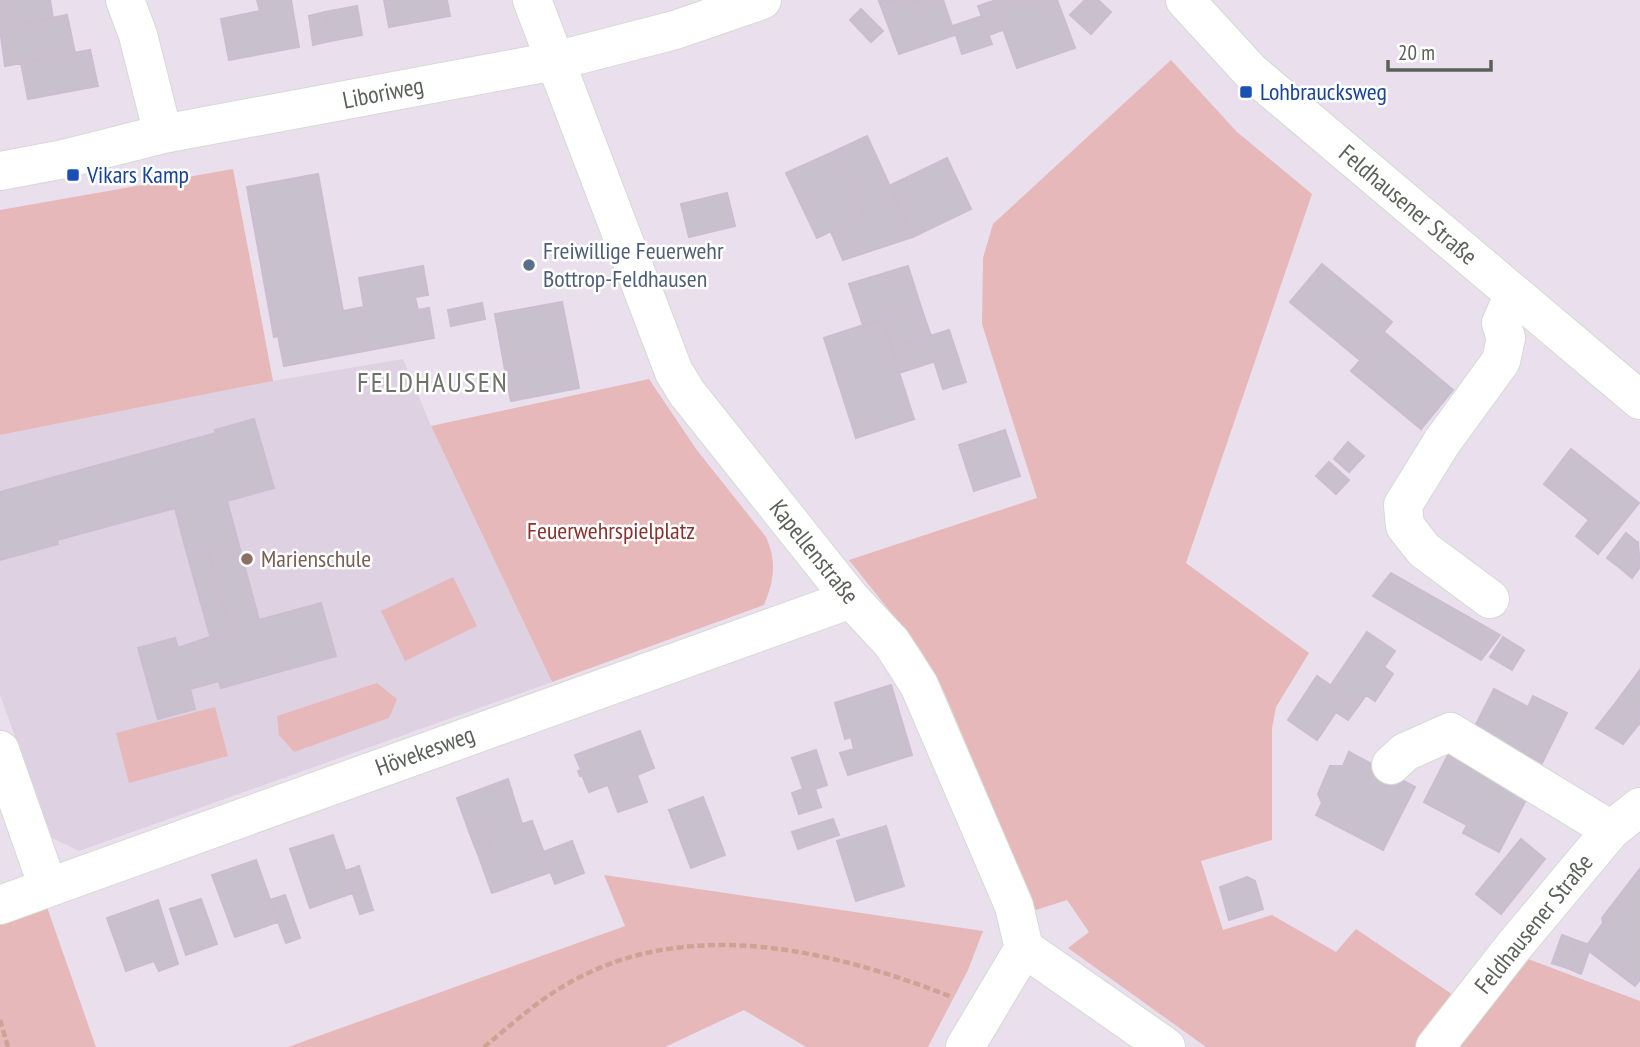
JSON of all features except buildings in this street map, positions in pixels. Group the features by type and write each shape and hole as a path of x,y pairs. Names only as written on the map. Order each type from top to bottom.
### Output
{"street":[{"path":"124,0 138,35 163,134"},
{"name":"Kapellenstraße","path":"531,0 674,372 687,393 851,599 892,643 919,685 1014,906 1024,947"},
{"name":"Liboriweg","path":"0,171 64,159 163,134 555,61 675,30 762,0"},
{"name":"Feldhausener Straße","path":"1185,0 1251,72 1640,400"},
{"path":"1490,599 1424,550 1405,526 1403,505 1442,442 1501,361 1506,338 1502,323 1514,294"},
{"name":"Hövekesweg","path":"0,905 851,599"},
{"path":"1391,765 1405,752 1450,732 1626,819"},
{"path":"0,750 48,887"},
{"name":"Feldhausener Straße","path":"1435,1047 1514,946 1626,819"},
{"path":"965,1047 1024,947 1166,1047"}],"path":[{"path":"484,1047 570,982 635,956 691,946 737,944 843,961 897,976 985,1010"},
{"path":"0,1020 8,1047"}],"shaded area":[{"name":"Marienschule","path":"403,359 431,426 552,682 79,851 52,838 0,695 0,435 273,381"}],"green space":[{"path":"1171,60 1237,132 1312,194 1186,563 1309,653 1276,707 1272,728 1272,840 1201,861 1223,930 1272,915 1336,952 1356,929 1459,999 1420,1047 1206,1047 1068,948 1089,932 1067,900 1036,910 945,694 920,649 849,560 1037,498 982,324 983,258 993,224"},
{"path":"233,169 273,381 0,435 0,210"},
{"name":"Feuerwehrspielplatz","path":"649,379 696,449 766,537 773,563 767,596 764,605 552,682 431,426"},
{"path":"453,577 477,626 405,661 381,611"},
{"path":"377,683 397,699 389,718 294,752 279,735 277,716"},
{"path":"215,707 228,756 129,783 116,733"},
{"path":"604,875 983,931 968,970 928,1047 806,1047 744,1010 665,1047 288,1047 625,926"},
{"path":"47,907 96,1047 0,1047 0,923"},
{"path":"1520,956 1640,1001 1640,1047 1447,1047"}],"place":[{"name":"Lohbraucksweg","path":"1246,92"},
{"name":"Vikars Kamp","path":"73,175"},
{"name":"Freiwillige Feuerwehr Bottrop-Feldhausen","path":"529,265"},
{"name":"Marienschule","path":"247,559"}],"district":[{"name":"FELDHAUSEN","path":"433,382"}]}
